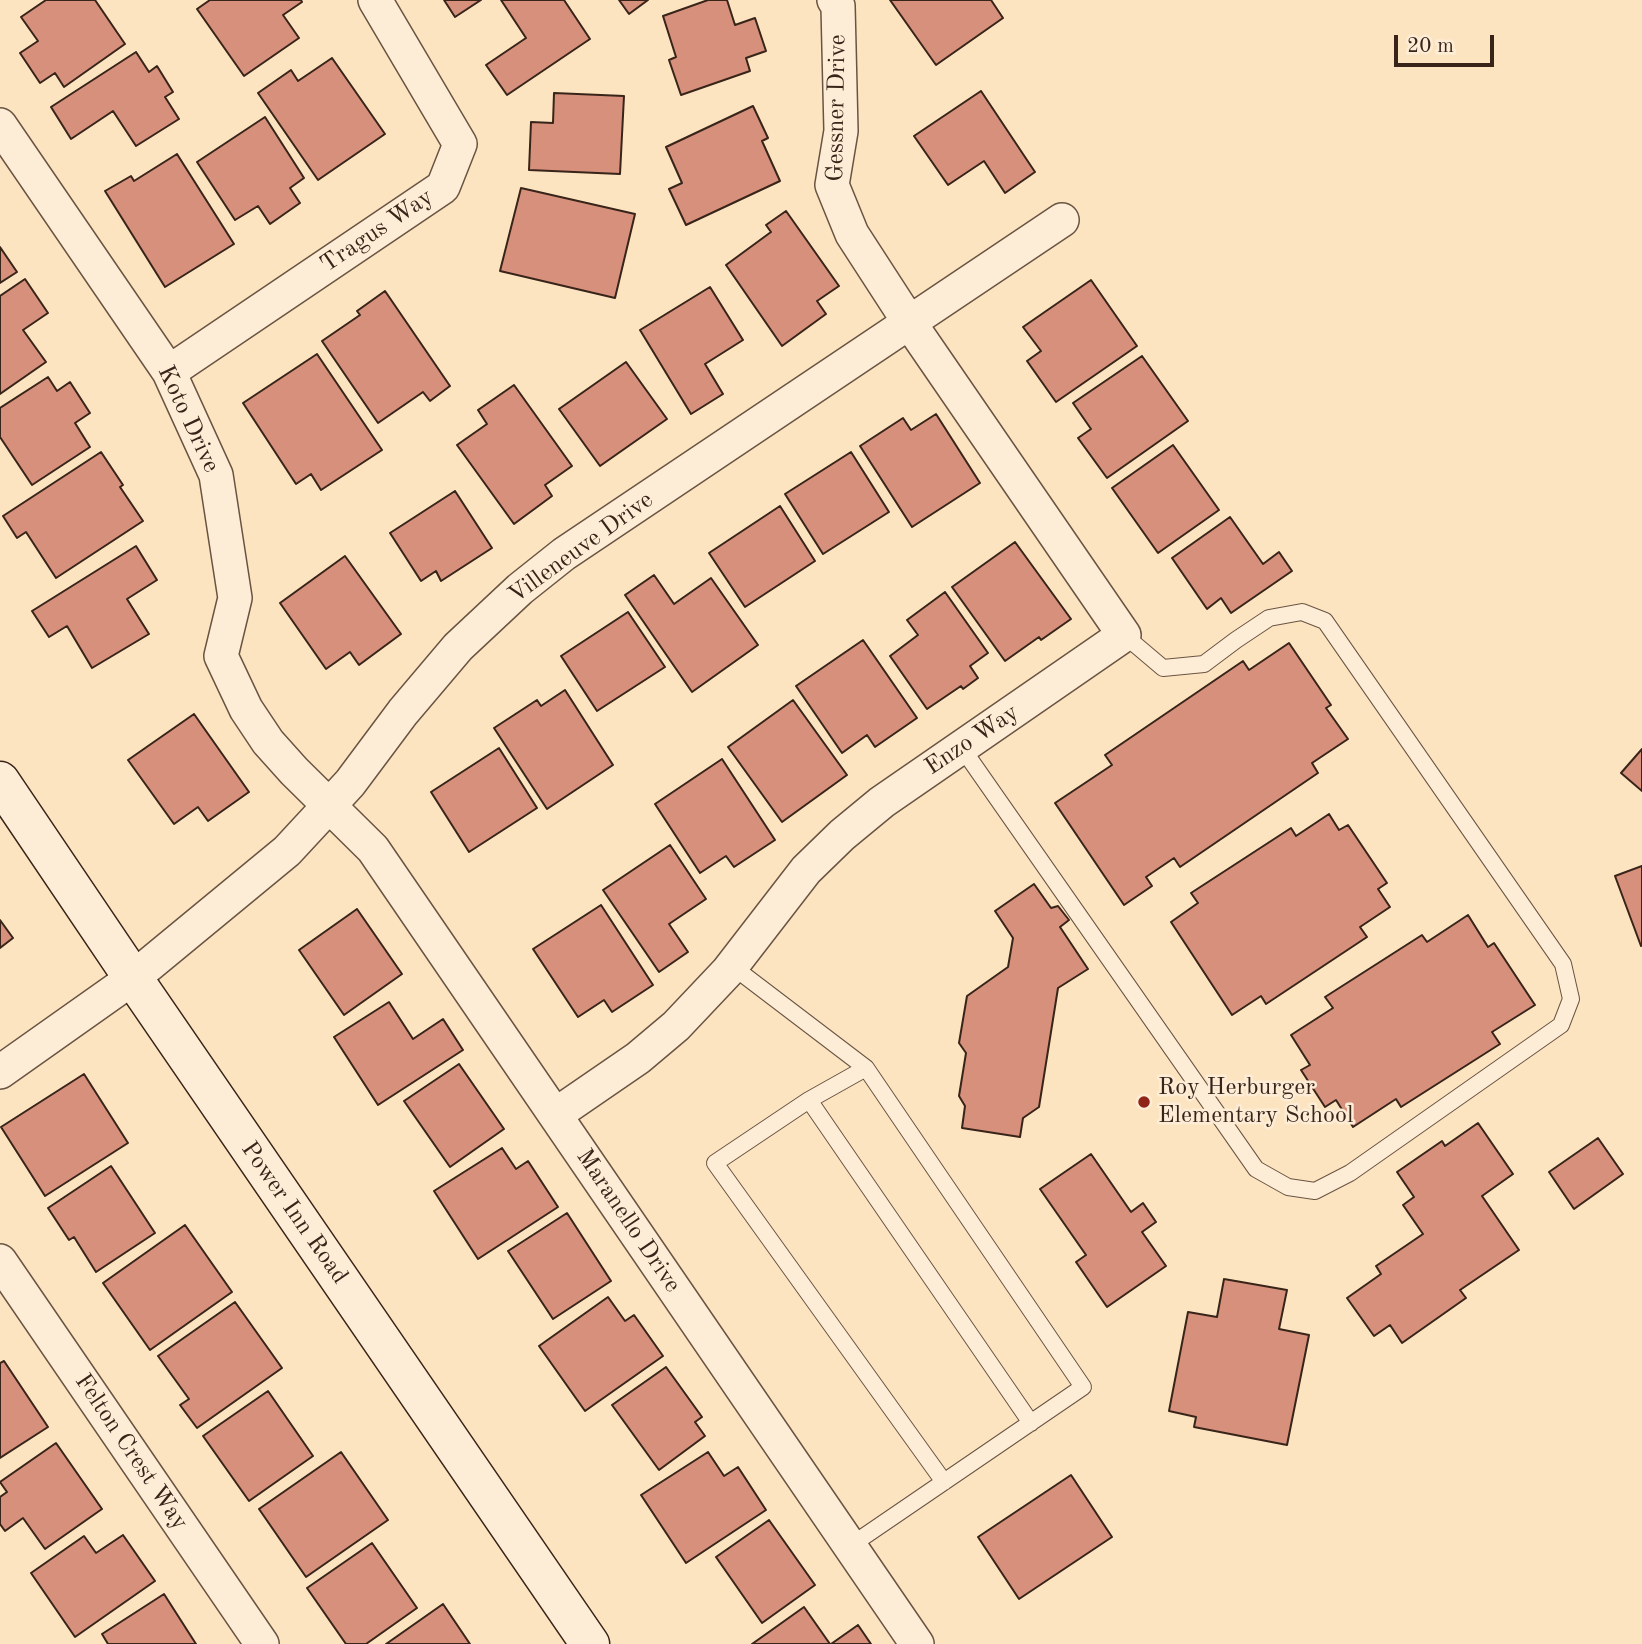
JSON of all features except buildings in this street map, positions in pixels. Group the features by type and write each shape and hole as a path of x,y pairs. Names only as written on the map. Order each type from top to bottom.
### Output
{"main road":[{"name":"Power Inn Road","path":"0,781 590,1644"}],"street":[{"name":"Tragus Way","path":"169,372 443,187 460,144 374,0"},
{"name":"Gessner Drive","path":"834,0 838,6 841,131 832,184 852,234 909,322"},
{"name":"Koto Drive","path":"0,125 169,372 216,475 235,598 221,656 246,709 268,742 330,806"},
{"name":"Villeneuve Drive","path":"0,1072 133,978 287,850 350,783 403,712 458,647 520,589 564,554 1062,220"},
{"path":"909,322 1125,635"},
{"name":"Enzo Way","path":"555,1115 638,1058 676,1026 732,966 806,870 842,835 882,802 1125,635"},
{"name":"Maranello Drive","path":"330,806 373,849 917,1644"},
{"name":"Felton Crest Way","path":"0,1261 262,1644"}],"lane":[{"path":"962,748 1256,1169 1288,1187 1315,1191 1350,1173 1561,1025 1570,999 1563,964 1325,621 1302,612 1269,618 1204,664 1163,668 1125,635"},
{"path":"732,966 866,1068 1083,1387 850,1546"},
{"path":"866,1068 809,1100 715,1163 944,1482"},
{"path":"809,1100 1031,1423"}],"place":[{"name":"Roy Herburger Elementary School","path":"1144,1102"}]}
